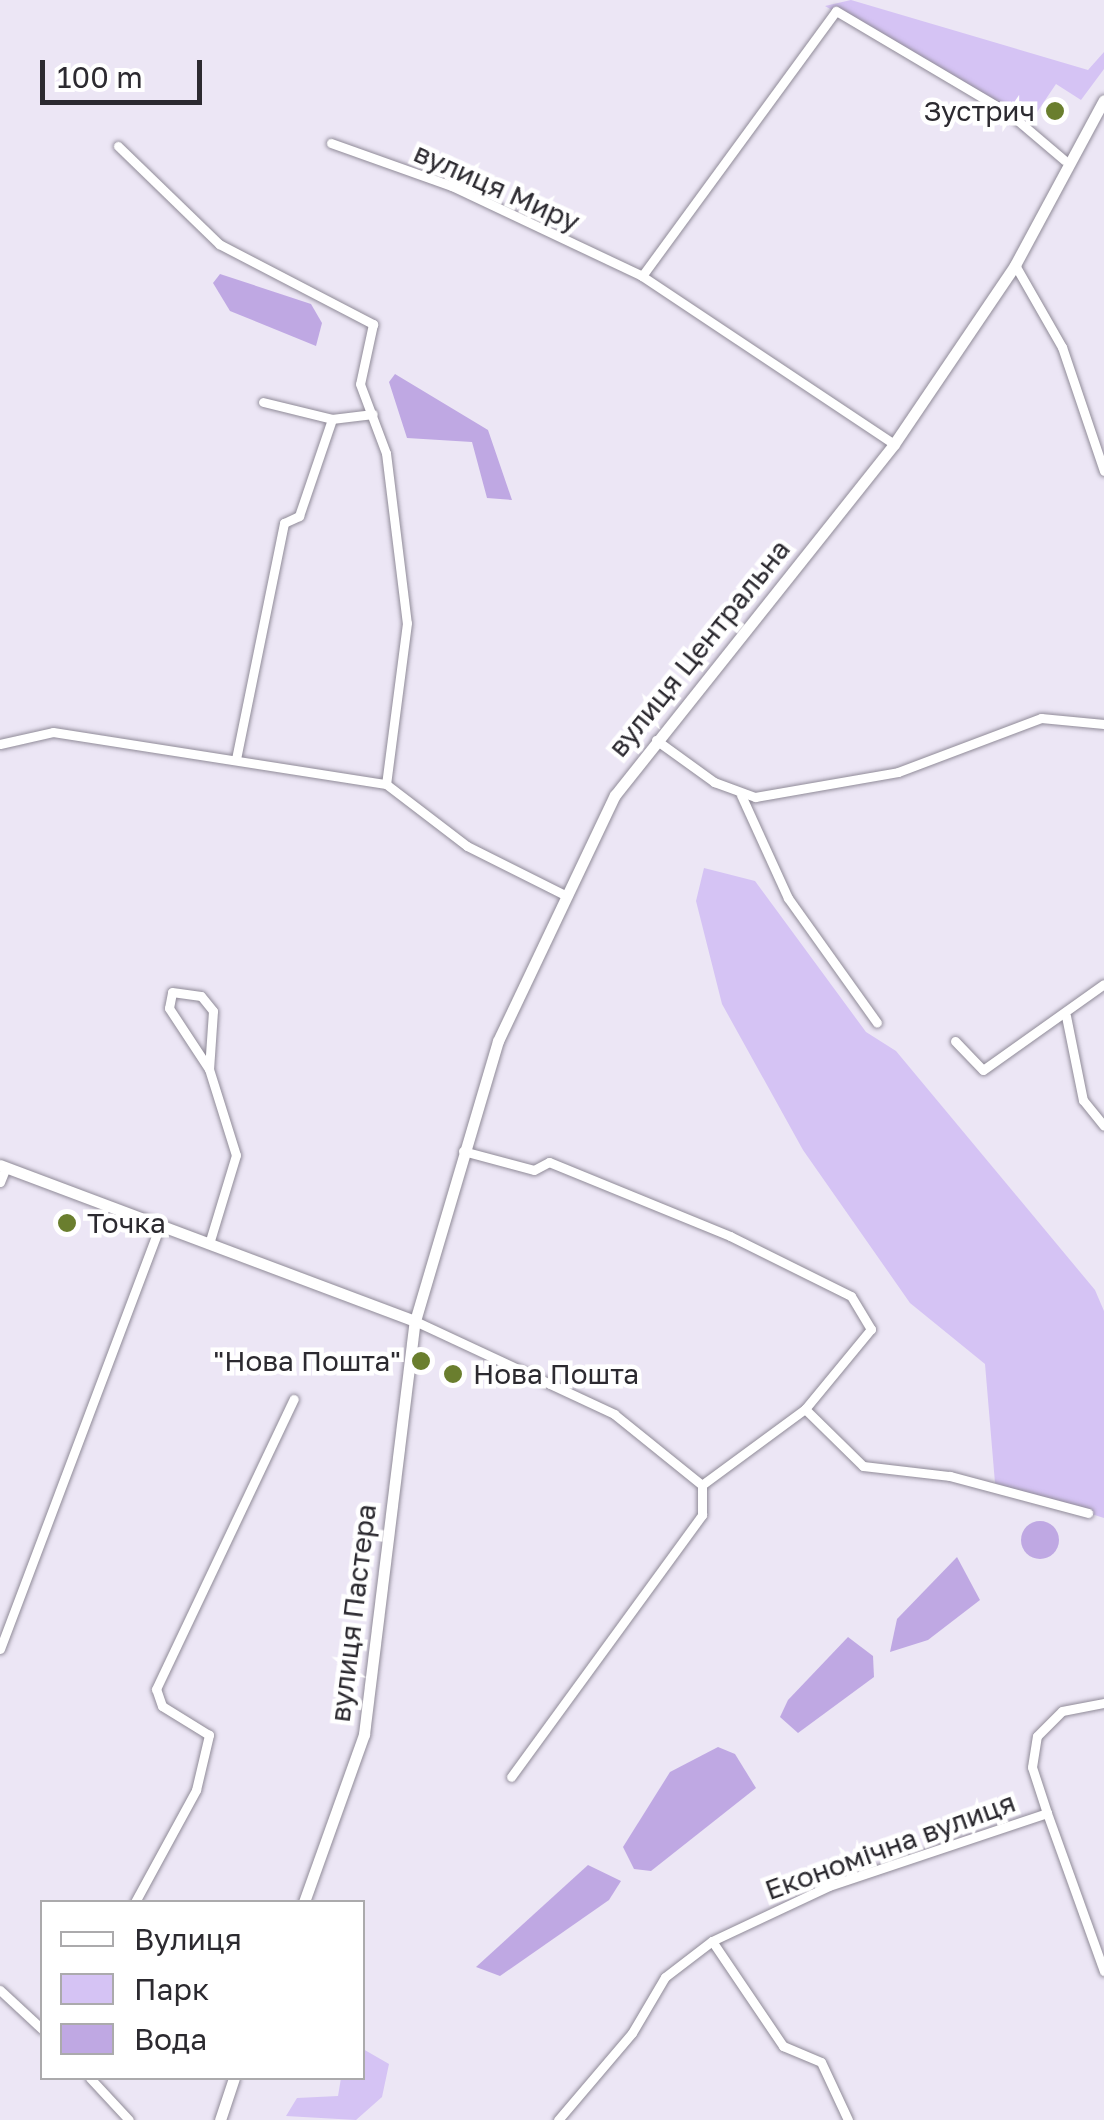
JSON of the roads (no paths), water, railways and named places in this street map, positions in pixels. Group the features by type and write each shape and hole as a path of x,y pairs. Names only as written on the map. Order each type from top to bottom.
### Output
{"street":[{"path":"642,276 836,12 1010,114 1064,160"},
{"name":"вулиця Центральна","path":"415,1321 498,1041 565,894 654,738 894,444 1015,265 1064,160 1101,107"},
{"name":"вулиця Миру","path":"332,143 452,186 642,276 894,444"},
{"path":"118,146 220,244 372,324 359,361 372,414 407,622 386,784"},
{"path":"1015,265 1062,347 1104,471"},
{"path":"263,402 332,419 372,414"},
{"path":"236,759 284,524 299,516 332,419"},
{"path":"741,795 898,772 1041,718 1104,724"},
{"path":"0,744 53,732 386,784 467,846 565,894"},
{"path":"654,738 741,795 788,898 877,1023"},
{"path":"955,1041 982,1070 1066,1016 1104,984"},
{"path":"208,1069 213,1010 201,996 172,992 170,1008 208,1069 236,1166 210,1244"},
{"path":"1066,1016 1083,1100 1104,1126"},
{"path":"463,1151 534,1170 549,1162 851,1296 870,1336 805,1409 702,1485"},
{"path":"0,1182 3,1166 415,1321 614,1414 702,1485"},
{"path":"0,1648 160,1226"},
{"name":"вулиця Пастера","path":"305,1900 364,1734 415,1321"},
{"path":"136,1900 196,1790 209,1734 162,1706 156,1689 294,1399"},
{"path":"805,1409 863,1466 950,1476 1088,1513"},
{"path":"511,1777 702,1515 702,1485"},
{"name":"Економічна вулиця","path":"558,2120 632,2033 665,1977 712,1942 829,1886 1047,1813 1032,1767 1037,1736 1062,1711 1104,1703"},
{"path":"1047,1813 1104,1971"},
{"path":"712,1942 782,2046 820,2062 848,2120"},
{"path":"0,1990 40,2027"},
{"path":"92,2080 130,2120"},
{"path":"220,2120 233,2080"}],"water":[{"path":"220,274 311,304 322,323 316,346 230,311 213,283"},
{"path":"395,374 488,430 512,500 487,498 472,442 407,438 389,382"},
{"path":"1040,1521 1053,1527 1059,1540 1053,1553 1040,1559 1027,1553 1021,1540 1027,1527"},
{"path":"957,1557 980,1600 928,1640 890,1652 897,1619"},
{"path":"848,1637 873,1656 874,1677 798,1733 780,1717 788,1700"},
{"path":"718,1747 735,1754 756,1788 651,1871 634,1869 623,1847 670,1772"},
{"path":"588,1865 621,1881 609,1900 500,1976 476,1967"}],"place":[{"name":"Зустрич","path":"1055,111"},
{"name":"Точка","path":"67,1223"},
{"name":"\"Нова Пошта\"","path":"421,1361"},
{"name":"Нова Пошта","path":"453,1374"}]}
